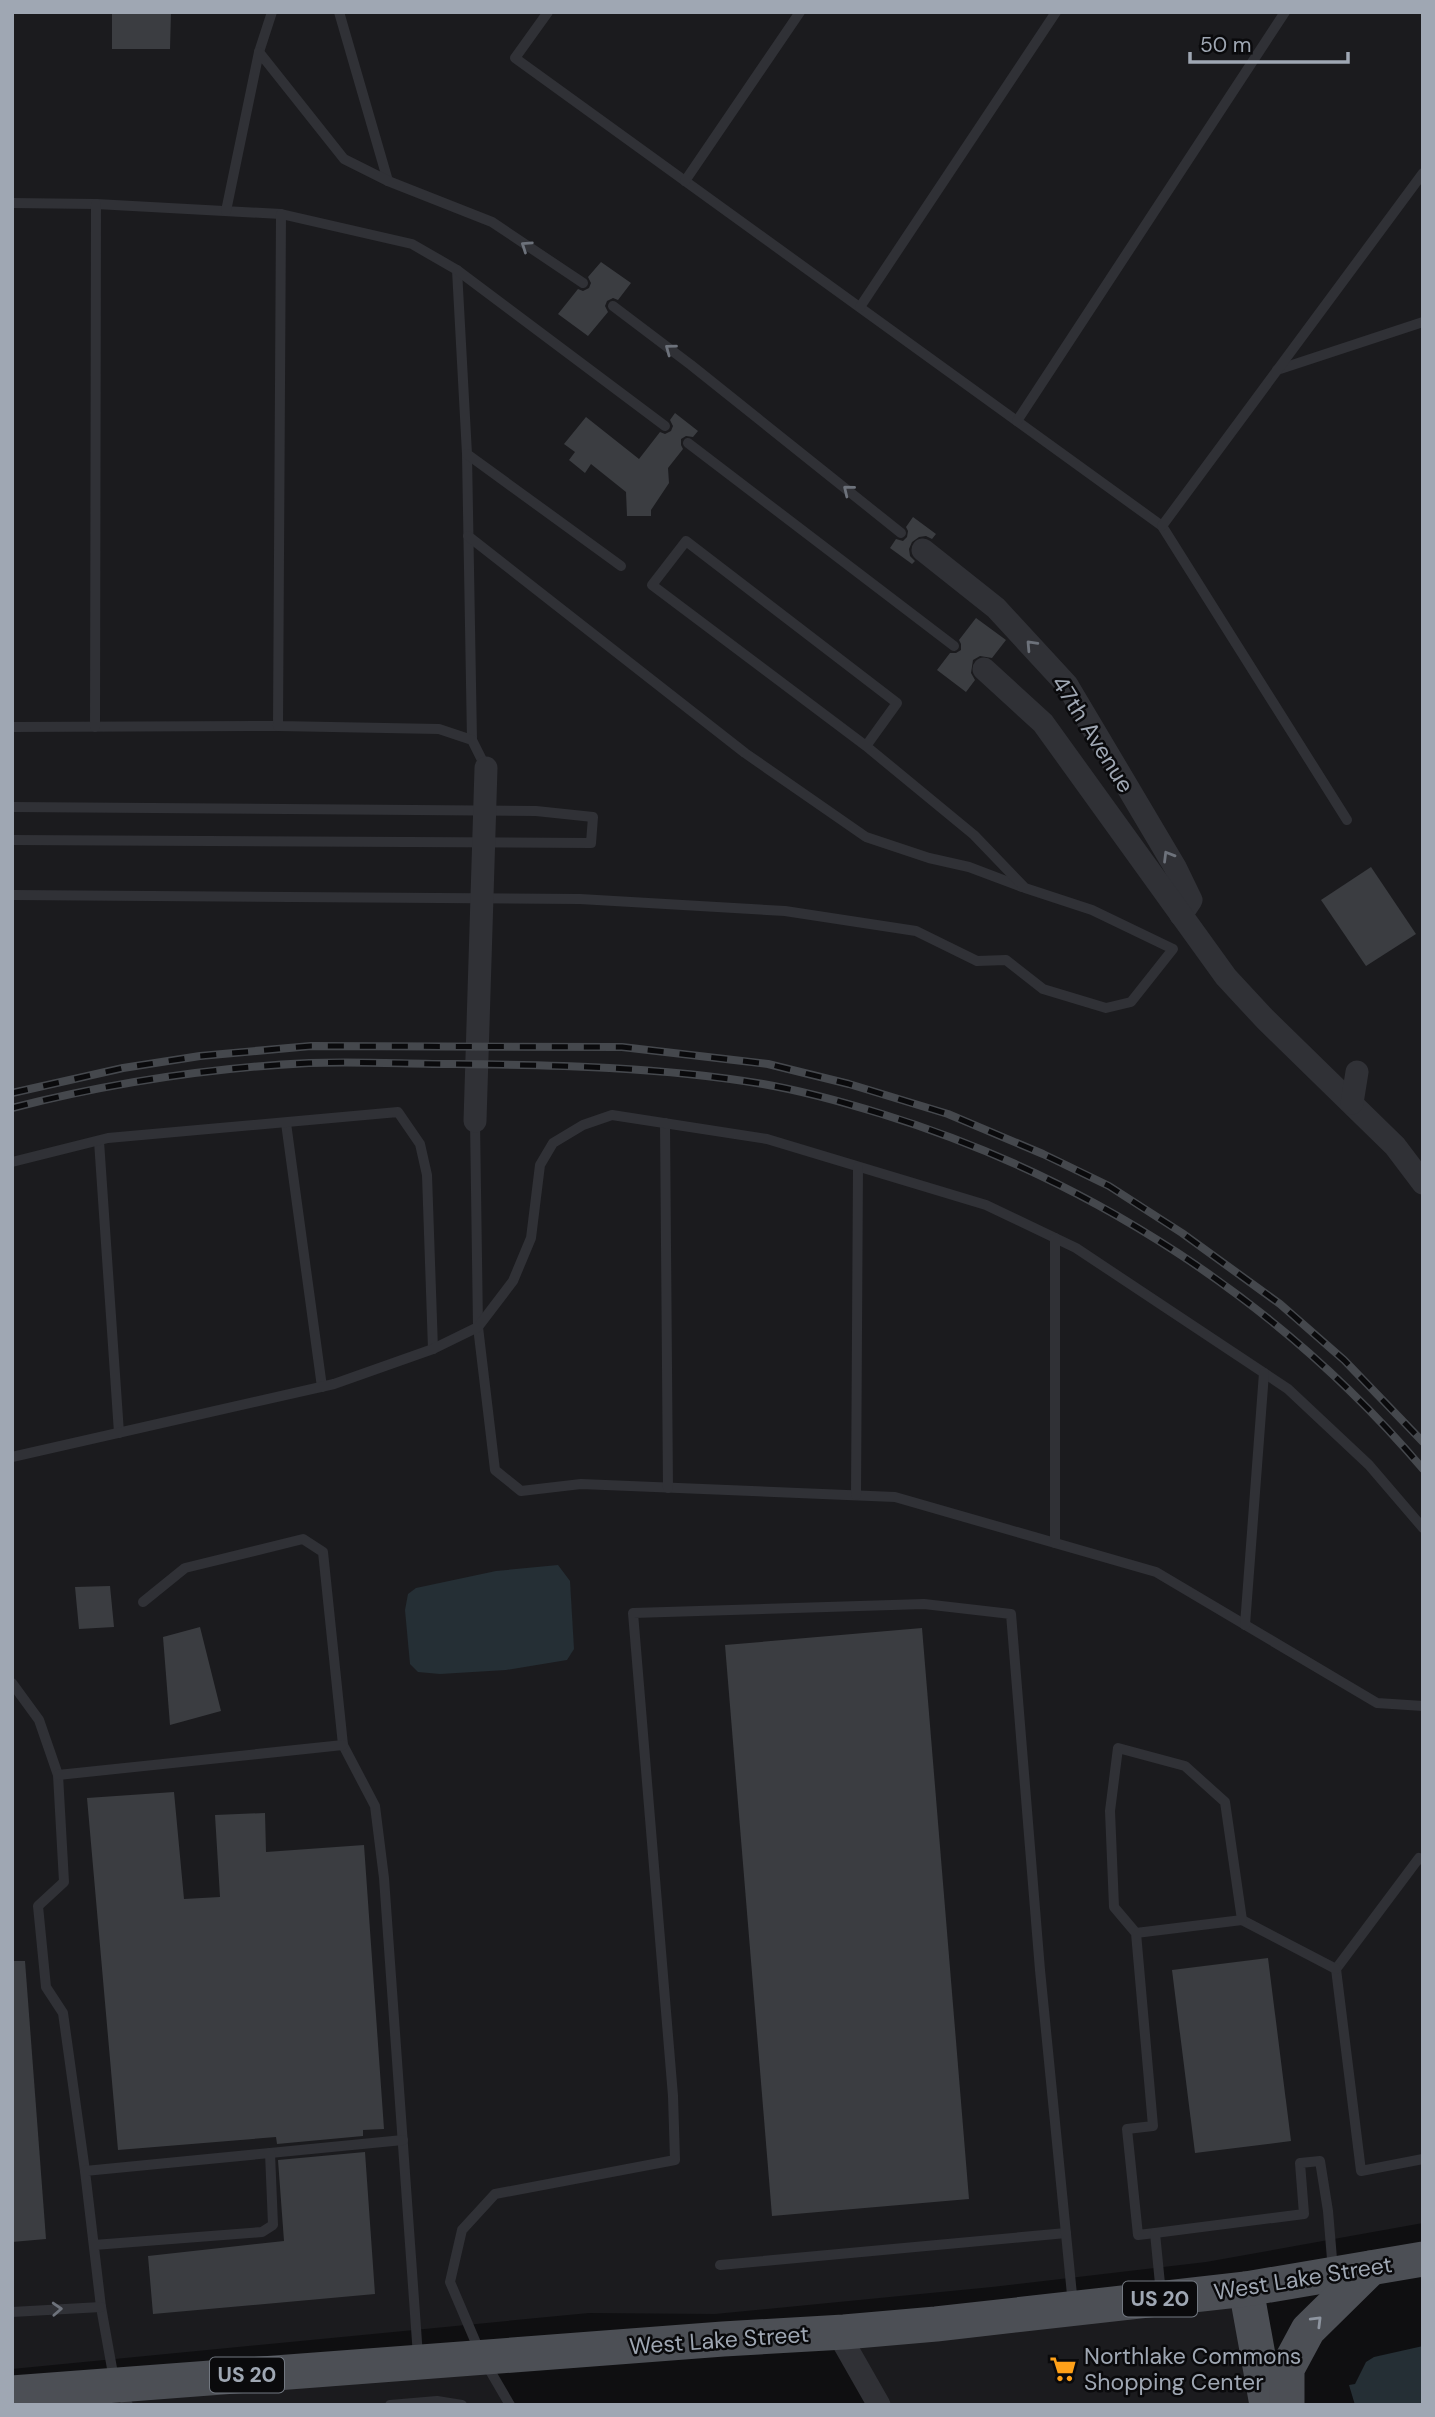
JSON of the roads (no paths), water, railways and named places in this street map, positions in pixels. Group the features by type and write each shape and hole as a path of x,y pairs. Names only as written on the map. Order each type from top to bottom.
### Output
{"main road":[{"name":"West Lake Street","path":"12,2393 122,2395 418,2362 838,2333 1246,2289 1423,2259"},
{"path":"1287,2405 1287,2369 1308,2330 1371,2268"},
{"path":"1246,2289 1267,2405"}],"street":[{"name":"47th Avenue","path":"923,550 996,608 1067,685 1175,867 1191,900 1181,915"},
{"name":"47th Avenue","path":"984,669 1043,723 1226,977 1265,1019 1395,1146 1423,1183"},
{"path":"475,1121 486,768"},
{"path":"1352,1103 1357,1072"},
{"path":"838,2333 879,2405"}],"lane":[{"path":"226,211 259,52 272,12"},
{"path":"339,12 388,181"},
{"path":"548,12 515,58 1162,526 1347,820"},
{"path":"685,181 800,12"},
{"path":"860,307 1055,12"},
{"path":"1017,421 1285,12"},
{"path":"259,52 344,159 388,181 492,222 583,284"},
{"path":"1162,526 1423,173"},
{"path":"12,203 96,204 281,214 412,244 457,270 665,426"},
{"path":"95,727 96,204"},
{"path":"278,726 281,214"},
{"path":"457,270 467,454 472,740 486,768"},
{"path":"613,306 901,533"},
{"path":"1277,370 1423,322"},
{"path":"688,443 954,646"},
{"path":"467,454 621,566"},
{"path":"468,536 745,753 866,837 929,858 969,867 1092,910 1173,949"},
{"path":"866,746 897,704 686,541 653,585 866,746 974,835 1025,888"},
{"path":"12,727 278,726 439,729 472,740"},
{"path":"12,807 536,811 593,817 591,843 12,840"},
{"path":"12,895 580,899 785,911 916,931 977,961 1006,960 1043,989 1106,1008 1131,1002 1173,949 1194,934"},
{"path":"12,1162 99,1141 398,1112 420,1144 427,1175 433,1349"},
{"path":"12,1457 322,1387 433,1349 478,1327 513,1281 531,1238 541,1166 553,1143 583,1125 612,1115 767,1139 986,1205 1076,1248 1288,1389 1369,1465 1423,1528"},
{"path":"475,1121 478,1327 495,1470 521,1491 581,1484 895,1497 1156,1572 1377,1703 1423,1706"},
{"path":"286,1123 322,1387"},
{"path":"665,1123 668,1488"},
{"path":"99,1141 119,1433"},
{"path":"856,1495 858,1167"},
{"path":"1055,1238 1055,1543"},
{"path":"1245,1625 1264,1373"},
{"path":"143,1602 185,1568 303,1539 323,1552 343,1745 375,1806 384,1878 418,2362"},
{"path":"510,2405 482,2357 450,2282 462,2230 495,2193 675,2161 673,2096 633,1613 924,1605 1011,1614 1039,1956 1074,2309"},
{"path":"12,1683 39,1720 58,1775 64,1882 38,1906 46,1987 63,2013 101,2307 122,2395"},
{"path":"58,1775 343,1745"},
{"path":"1242,1920 1225,1802 1185,1766 1118,1748 1110,1811 1114,1907 1136,1933 1153,2126 1127,2129 1138,2235 1304,2214 1300,2163 1320,2161 1334,2274"},
{"path":"1423,1860 1419,1858 1336,1969 1362,2171 1423,2160"},
{"path":"1136,1933 1242,1920 1336,1969"},
{"path":"85,2171 403,2140"},
{"path":"94,2245 262,2232 273,2225 270,2153"},
{"path":"720,2265 1066,2233"},
{"path":"1155,2233 1162,2299"},
{"path":"12,2312 101,2307"},
{"path":"390,2405 437,2401 462,2405"}],"railway":[{"path":"12,1093 123,1068 200,1056 311,1046 622,1047 768,1064 849,1084 948,1114 1043,1154 1109,1186 1182,1233 1280,1304 1344,1360 1423,1442"},
{"path":"12,1108 159,1078 271,1065 327,1062 532,1065 648,1070 725,1078 823,1097 959,1141 1035,1173 1108,1210 1178,1253 1245,1300 1308,1352 1368,1408 1423,1469"}],"place":[{"name":"Northlake Commons Shopping Center","path":"1063,2369"}]}
